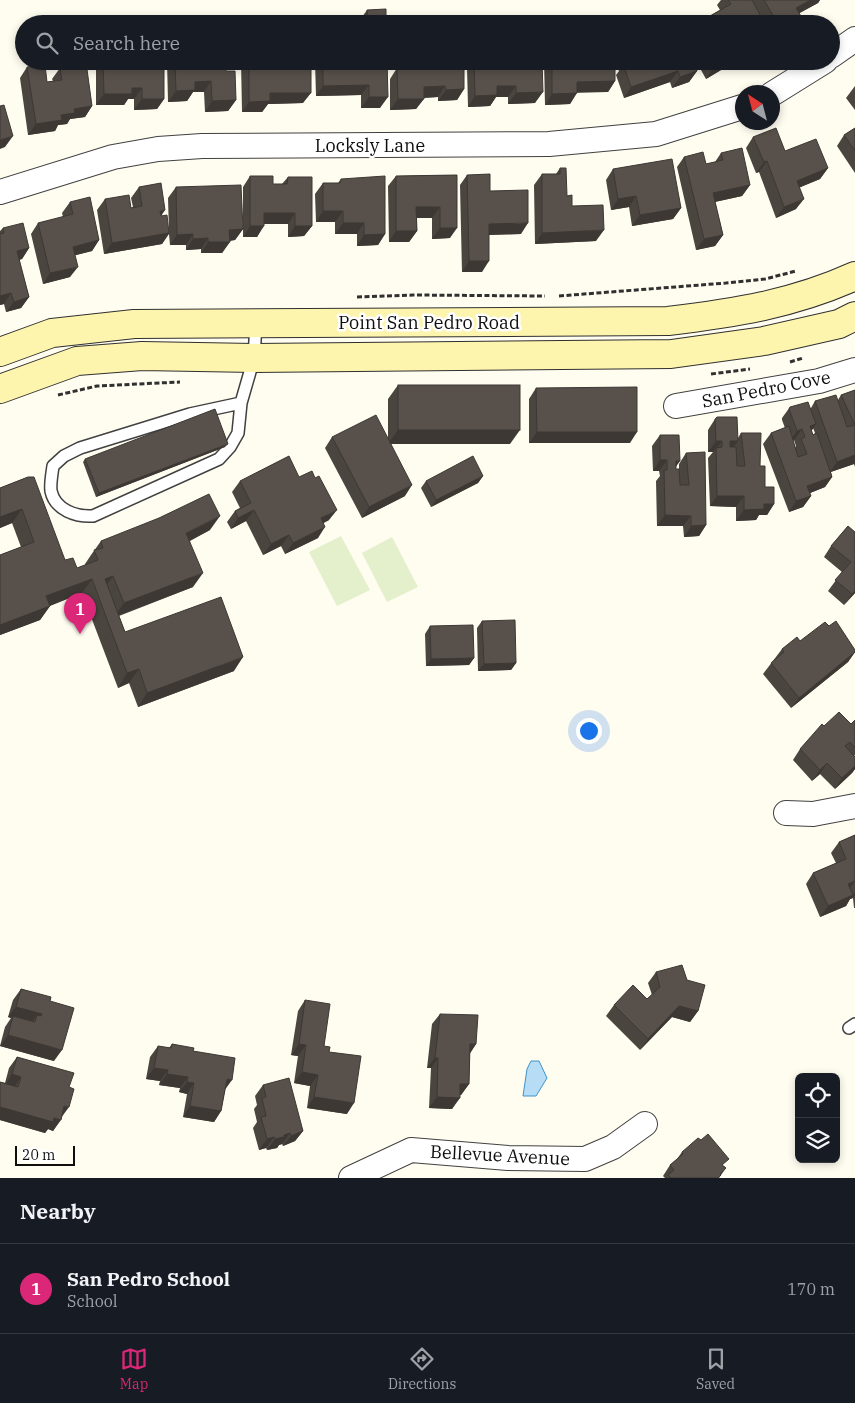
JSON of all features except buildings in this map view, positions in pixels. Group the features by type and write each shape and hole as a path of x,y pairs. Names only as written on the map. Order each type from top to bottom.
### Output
{"main road":[{"name":"Point San Pedro Road","path":"0,352 62,332 134,324 668,321 738,313 820,292 855,276"},
{"name":"Point San Pedro Road","path":"0,389 77,362 142,356 254,358 671,354 764,341 839,324 855,316"}],"street":[{"path":"840,50 855,39"},
{"path":"780,89 811,70"},
{"name":"Locksly Lane","path":"0,192 113,157 158,149 202,146 549,144 656,134 735,109"},
{"name":"San Pedro Cove","path":"676,406 819,381 855,370"},
{"path":"786,814 813,814 855,806"},
{"name":"Bellevue Avenue","path":"351,1178 411,1150 508,1158 585,1159 613,1147 645,1124"}],"lane":[{"path":"240,402 181,417 80,448 64,456 53,466 51,491 57,502 67,511 80,517 93,516 219,459 238,433 240,402 254,358 256,322"}],"path":[{"path":"355,297 413,295 560,296 765,279 800,270"}],"green space":[{"path":"341,536 370,590 337,606 309,552"},
{"path":"392,537 418,587 387,602 362,553"}],"water":[{"path":"531,1061 539,1061 547,1078 536,1096 523,1096 527,1069"}],"place":[{"name":"San Pedro School","path":"80,634"}]}
